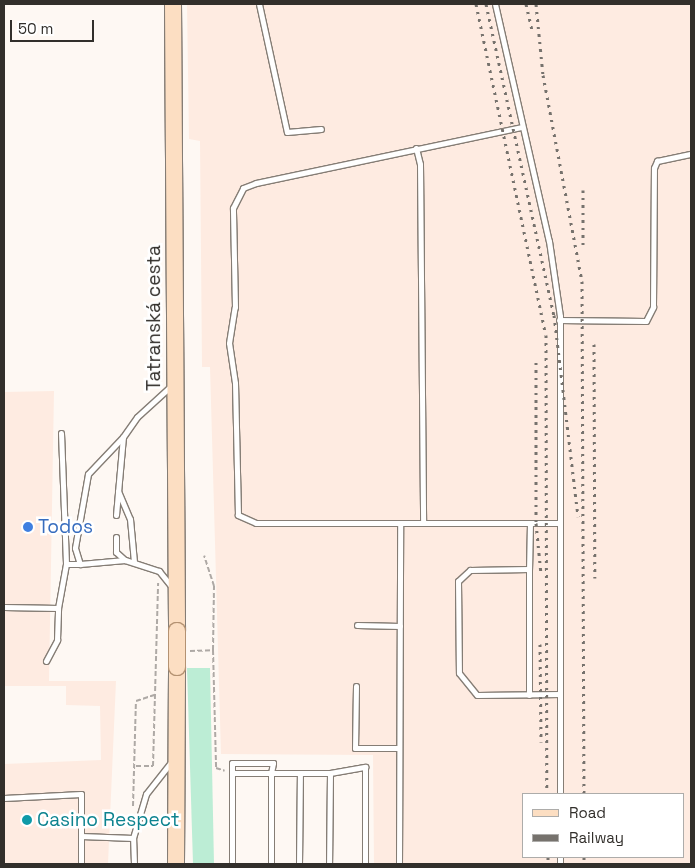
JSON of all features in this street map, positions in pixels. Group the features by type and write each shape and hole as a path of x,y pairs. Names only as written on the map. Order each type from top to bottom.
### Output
{"main road":[{"name":"Tatranská cesta","path":"173,4 177,631 176,864"}],"lane":[{"path":"258,4 287,132 321,129"},
{"path":"496,4 549,241 560,320 560,793"},
{"path":"522,126 256,183 243,188 233,208 235,307 229,343 235,383 238,515 256,523 560,523"},
{"path":"416,148 420,164 423,522"},
{"path":"560,320 646,321 652,307 654,168 657,161 691,154"},
{"path":"80,564 75,548 88,474 123,437 137,417 174,384"},
{"path":"46,661 57,640 58,608 66,564 60,433"},
{"path":"116,515 116,488 123,437"},
{"path":"116,488 130,519 134,562"},
{"path":"399,864 400,523"},
{"path":"529,694 530,523"},
{"path":"116,538 116,552 125,560"},
{"path":"66,564 125,560 134,562 159,571 176,592"},
{"path":"529,568 470,570 458,581 462,682 477,695 560,694"},
{"path":"4,607 58,608"},
{"path":"357,626 400,626"},
{"path":"356,686 355,748 399,748"},
{"path":"134,864 133,838 146,794 176,756"},
{"path":"232,864 232,763 273,763 271,773 271,864"},
{"path":"232,773 330,774 365,767 365,864"},
{"path":"299,864 300,773"},
{"path":"330,774 330,864"},
{"path":"4,798 81,794 81,864"},
{"path":"81,836 133,838"}],"path":[{"path":"204,556 214,586 213,650 216,768 232,773"},
{"path":"136,766 153,766 155,652 159,571"},
{"path":"184,652 213,650"},
{"path":"155,652 164,652"},
{"path":"132,814 136,766 136,701 155,695"}],"shaded area":[{"path":"187,4 691,4 691,864 374,864 373,755 221,754 210,367 202,367 200,141 189,139"},
{"path":"54,391 49,681 116,681 108,864 4,864 4,764 101,760 100,706 66,705 66,686 4,686 4,392"}],"green space":[{"path":"187,668 210,668 214,864 193,864"}],"railway":[{"path":"476,4 546,335 547,793"},
{"path":"486,4 554,315 578,517"},
{"path":"526,4 532,31"},
{"path":"536,4 543,75 582,281 584,793"},
{"path":"583,190 583,245"},
{"path":"594,344 595,578"},
{"path":"536,362 536,523 541,574"},
{"path":"540,644 541,742"},
{"path":"548,858 548,864"},
{"path":"584,858 584,864"}],"place":[{"name":"Todos","path":"28,527"},
{"name":"Casino Respect","path":"27,820"}]}
